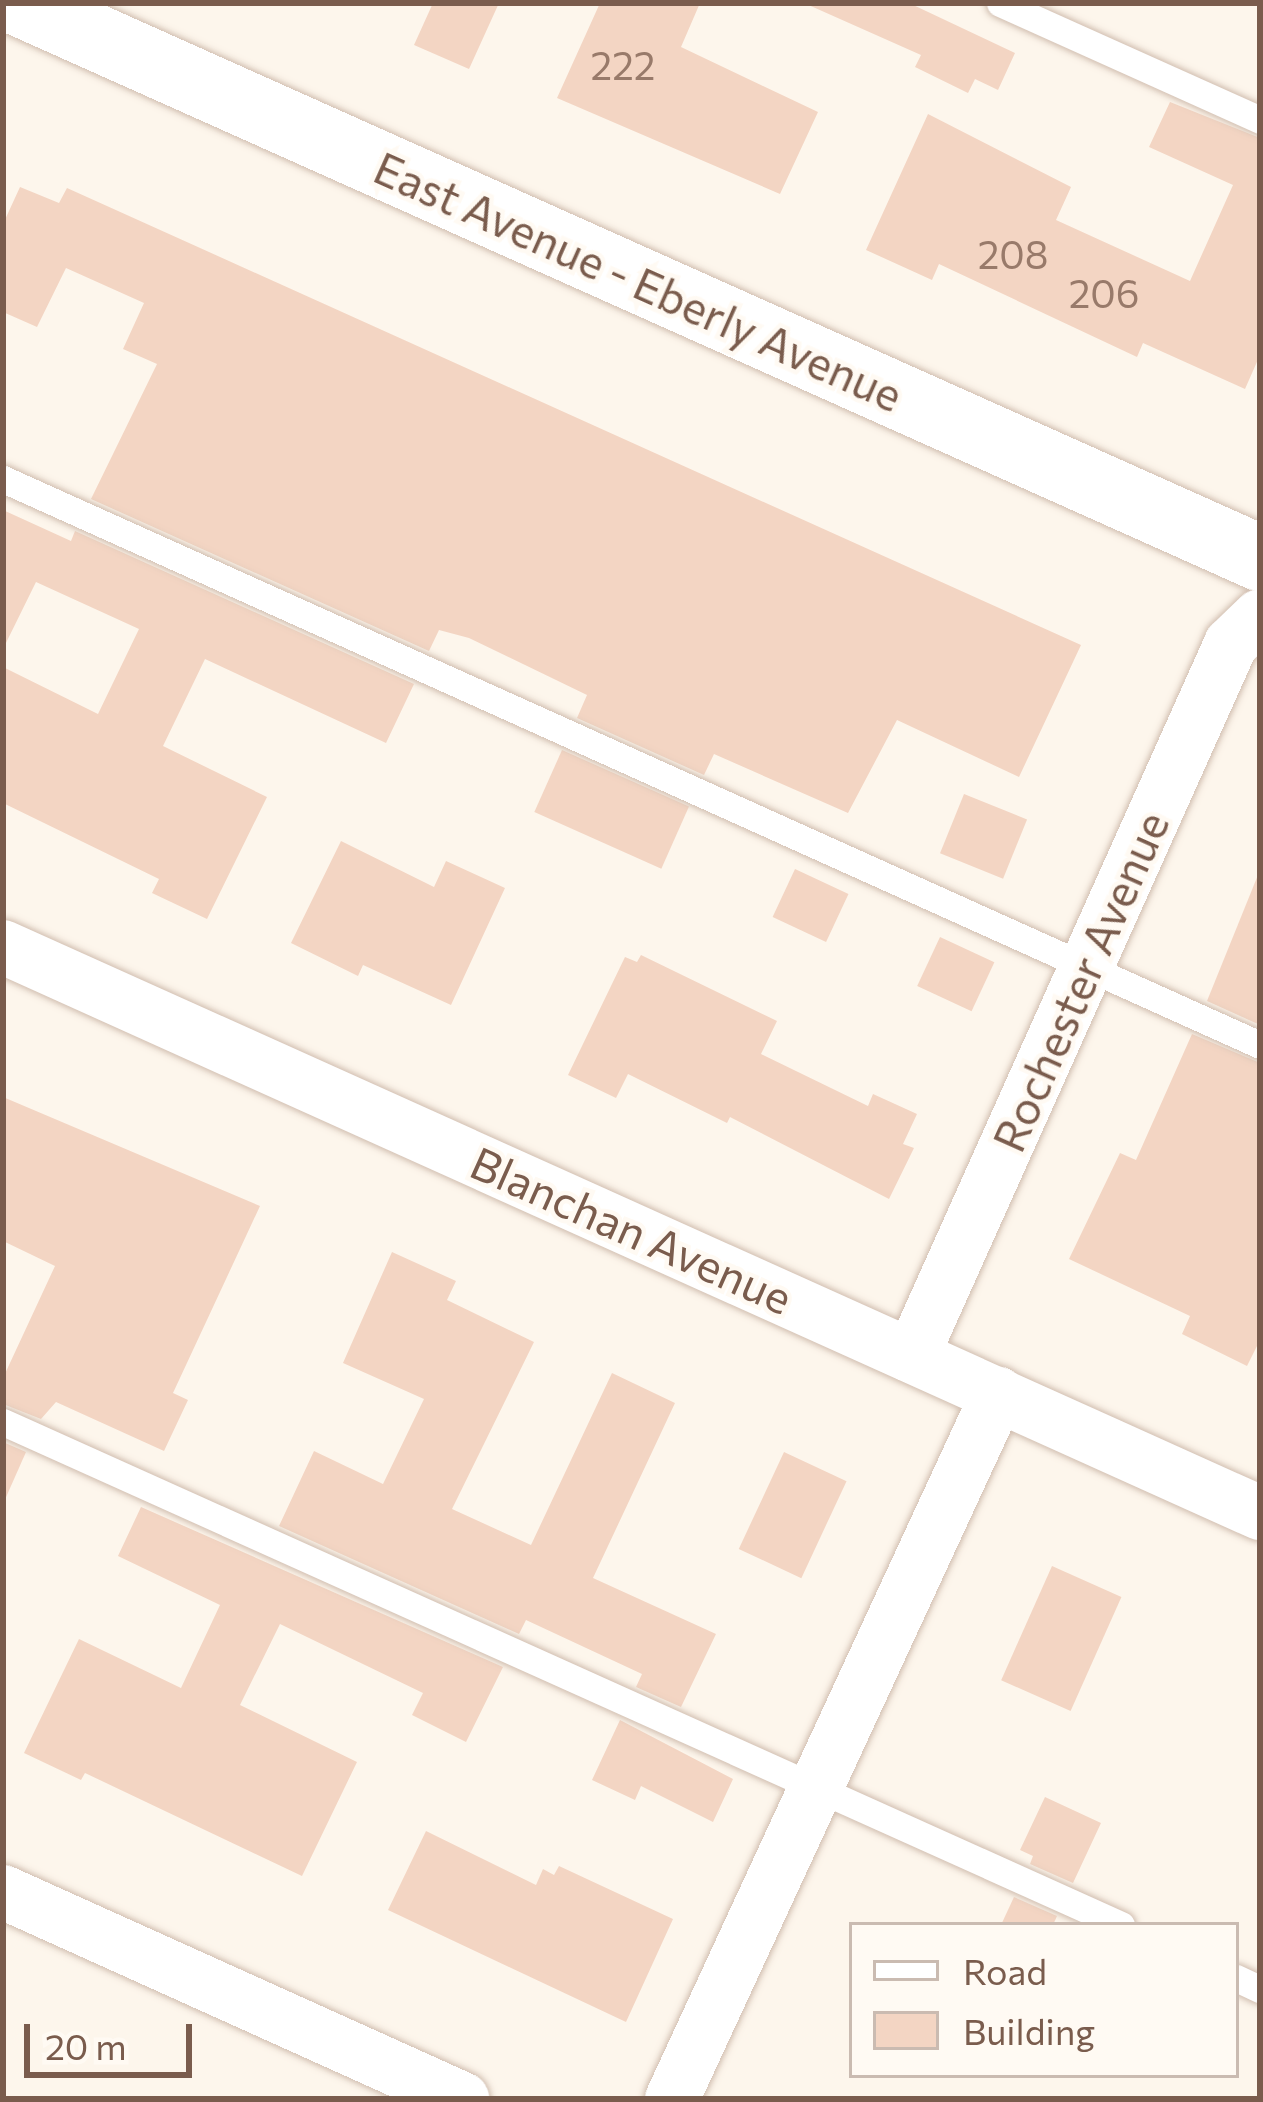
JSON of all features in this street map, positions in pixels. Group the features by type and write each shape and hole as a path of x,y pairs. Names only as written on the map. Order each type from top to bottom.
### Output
{"main road":[{"name":"East Avenue - Eberly Avenue","path":"19,3 1260,558"}],"street":[{"name":"Rochester Avenue","path":"912,1356 1231,644 1260,616"},
{"name":"Blanchan Avenue","path":"3,946 1260,1513"},
{"path":"672,2099 998,1394"},
{"path":"3,1892 462,2099"}],"lane":[{"path":"1000,3 1260,120"},
{"path":"3,478 1260,1045"},
{"path":"3,1422 1114,1922"}],"building":[{"path":"433,3 499,3 469,69 414,45"},
{"path":"600,3 700,3 681,47 818,112 780,194 557,98"},
{"path":"804,3 909,3 1015,53 998,90 975,79 968,93 915,67 921,55"},
{"path":"1170,102 1260,138 1260,355 1245,389 1143,343 1137,357 939,264 932,280 866,250 928,114 1071,187 1056,220 1190,281 1233,185 1149,147"},
{"path":"20,187 59,203 67,188 1081,645 1019,777 897,720 848,813 714,754 704,775 577,718 587,695 469,638 439,630 429,651 91,499 157,364 123,349 144,303 66,268 37,327 3,312 3,224"},
{"path":"3,510 71,541 75,531 414,684 386,743 205,659 163,746 267,797 207,919 152,893 159,879 3,803 3,667 98,714 139,629 36,582 3,649"},
{"path":"562,750 689,807 661,869 534,812"},
{"path":"964,794 1027,819 1003,879 940,853"},
{"path":"341,841 434,887 446,861 505,888 451,1005 363,965 358,976 291,943"},
{"path":"795,869 848,894 826,942 773,917"},
{"path":"1260,870 1260,1025 1207,1001"},
{"path":"940,937 994,962 972,1011 917,986"},
{"path":"641,955 777,1021 761,1054 868,1106 873,1094 917,1114 903,1144 914,1148 889,1199 730,1117 727,1123 628,1074 616,1098 568,1075 625,957 637,962"},
{"path":"1192,1034 1260,1063 1260,1340 1247,1366 1182,1334 1190,1316 1069,1259 1120,1153 1136,1160"},
{"path":"3,1097 260,1206 173,1393 188,1400 164,1451 56,1402 41,1419 3,1404 3,1378 55,1266 3,1241"},
{"path":"392,1252 456,1281 447,1300 534,1342 452,1509 531,1545 612,1373 675,1403 593,1578 716,1634 681,1707 636,1687 642,1674 526,1620 519,1634 279,1526 314,1451 383,1484 424,1399 343,1363"},
{"path":"3,1442 26,1452 3,1504"},
{"path":"784,1452 847,1481 801,1578 739,1549"},
{"path":"141,1507 503,1667 466,1742 412,1715 423,1693 280,1624 240,1705 357,1762 302,1876 85,1773 81,1780 24,1753 79,1639 181,1688 220,1605 118,1556"},
{"path":"1052,1566 1121,1597 1071,1711 1001,1680"},
{"path":"620,1720 733,1779 713,1822 641,1786 635,1800 592,1780"},
{"path":"1045,1797 1101,1823 1073,1883 1030,1864 1033,1856 1020,1850"},
{"path":"426,1831 536,1885 543,1869 554,1875 559,1866 673,1919 626,2022 388,1910"},
{"path":"1014,1897 1057,1916 1054,1922 1002,1922"}]}
